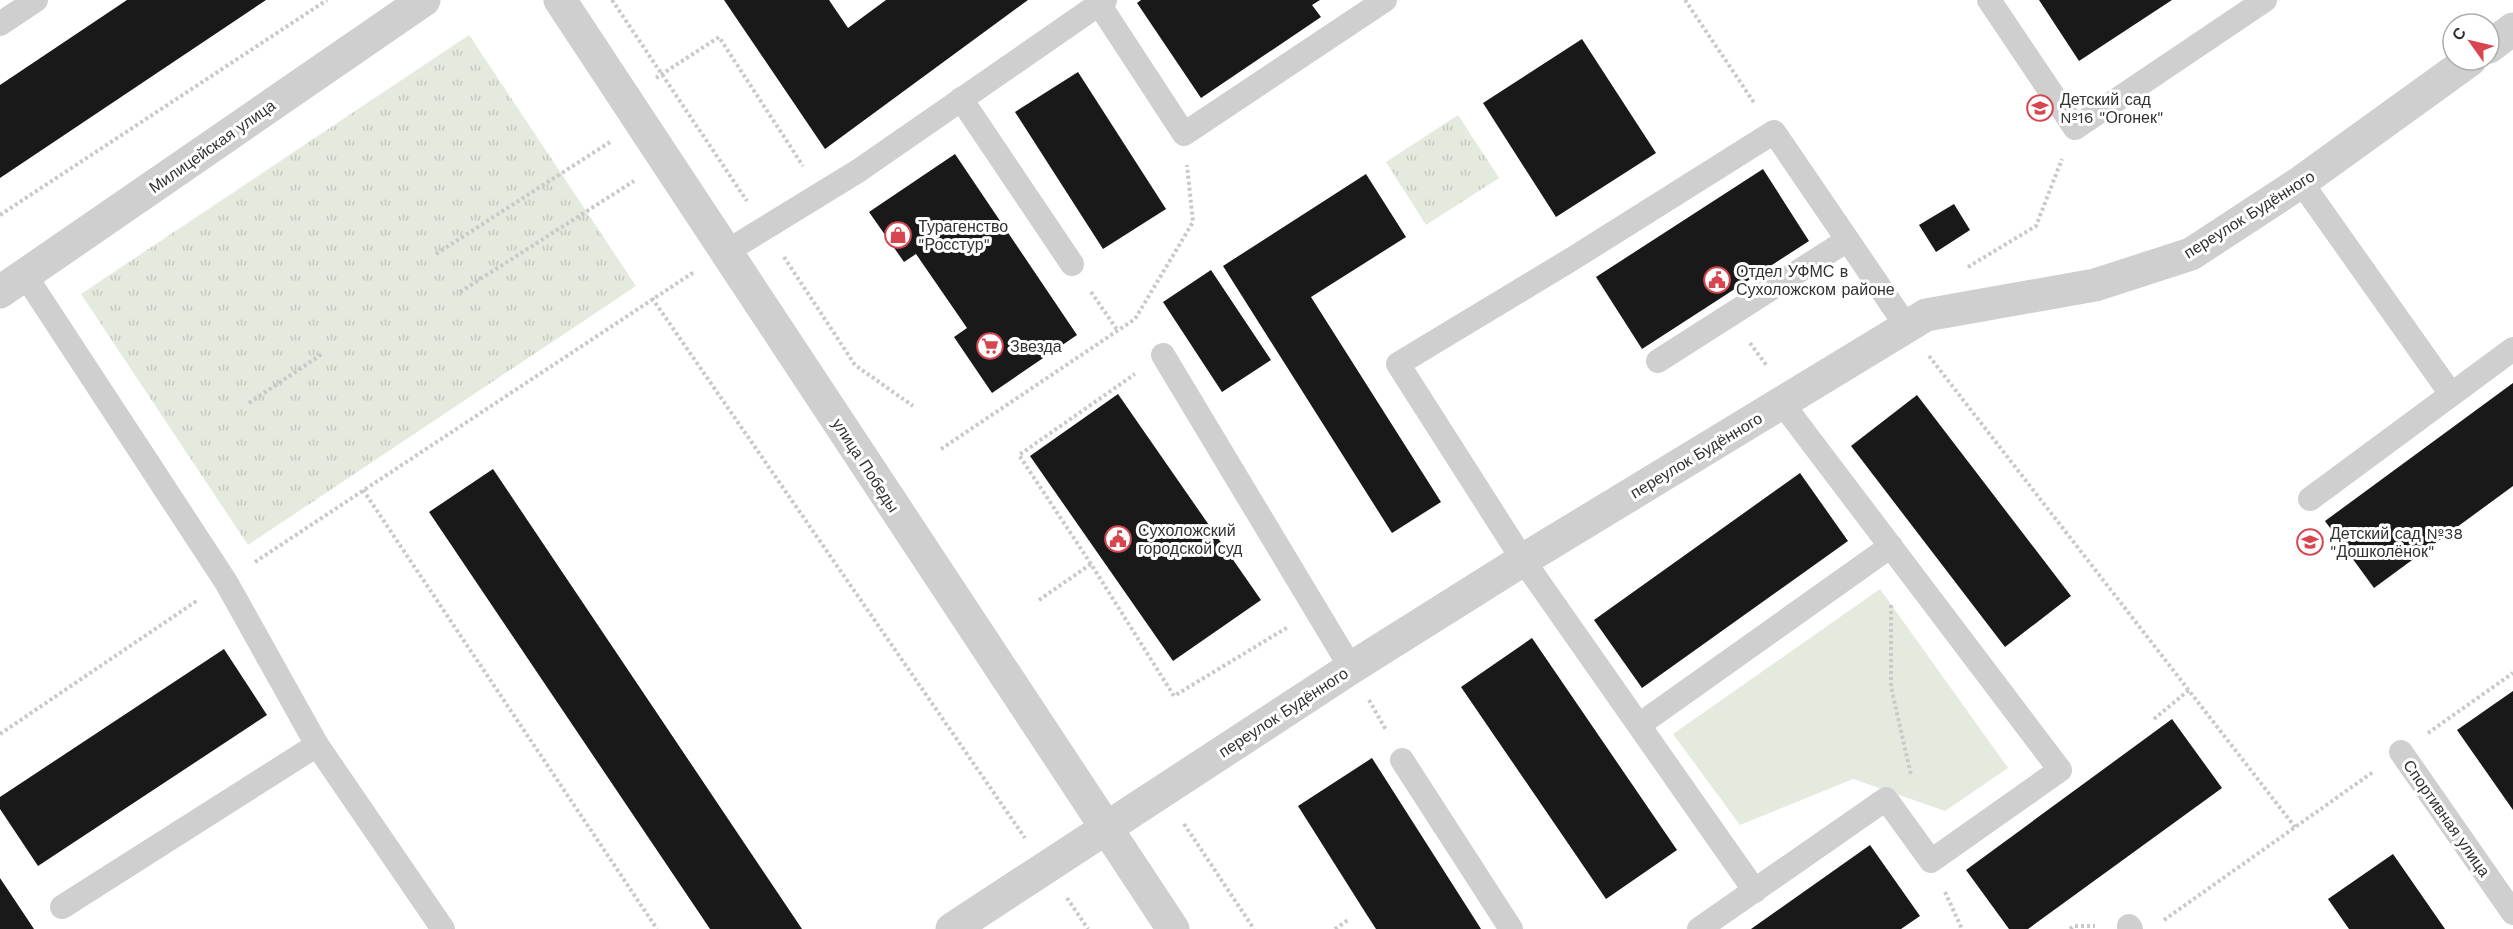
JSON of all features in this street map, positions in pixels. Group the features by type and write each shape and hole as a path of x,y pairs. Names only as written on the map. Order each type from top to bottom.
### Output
{"street":[{"name":"Милицейская улица","path":"12,284 424,0"},
{"name":"улица Победы","path":"560,0 1173,929"},
{"name":"переулок Будённого","path":"952,929 1351,668 1523,560 1926,315 2095,285 2191,254 2301,182 2453,72"}],"lane":[{"path":"0,24 36,0"},
{"path":"726,252 858,171 1102,2 1184,134 1385,0"},
{"path":"1989,0 2075,128 2265,0"},
{"path":"961,99 1072,264"},
{"path":"1755,891 1523,560 1398,364 1572,259 1774,132 1846,241 1907,327"},
{"path":"2301,182 2451,394"},
{"path":"1658,362 1846,241"},
{"path":"12,284 226,582 317,745 442,929"},
{"path":"2310,499 2513,349"},
{"path":"1162,355 1351,668"},
{"path":"1699,929 1886,799 1930,861 2060,770 1782,403"},
{"path":"1639,725 1891,546"},
{"path":"62,908 317,745"},
{"name":"Спортивная улица","path":"2401,752 2513,913"},
{"path":"1402,760 1511,929"}],"path":[{"path":"0,215 327,0"},
{"path":"1685,0 1774,132"},
{"path":"436,254 633,110 719,37 821,194"},
{"path":"1965,268 2036,226 2075,128"},
{"path":"940,449 1135,319 1193,222 1184,134"},
{"path":"460,292 666,161"},
{"path":"0,734 651,298 726,252"},
{"path":"1072,264 1118,331"},
{"path":"651,298 1088,929"},
{"path":"1731,316 1769,369"},
{"path":"1907,327 2295,827"},
{"path":"249,403 322,354"},
{"path":"1162,355 1019,455 1174,696 1316,609"},
{"path":"363,490 657,929"},
{"path":"1891,546 1891,687 1912,780"},
{"path":"1039,600 1091,564"},
{"path":"1351,668 1402,760"},
{"path":"2161,922 2513,673"},
{"path":"2154,719 2189,690"},
{"path":"1162,791 1254,929"},
{"path":"1930,861 1962,929"},
{"path":"1335,929 1348,920"}],"green space":[{"path":"469,35 636,286 248,545 81,294"},
{"path":"1458,115 1499,178 1426,225 1386,162"},
{"path":"1880,589 2008,768 1945,811 1853,779 1740,825 1673,734"}],"building":[{"path":"127,0 266,0 0,178 0,85"},
{"path":"724,0 829,0 848,28 886,0 1028,0 825,149"},
{"path":"1141,0 1320,0 1312,5 1321,17 1201,98 1137,3"},
{"path":"2039,0 2172,0 2079,61"},
{"path":"1582,39 1656,153 1556,217 1483,103"},
{"path":"1078,72 1166,209 1103,249 1015,112"},
{"path":"955,154 1077,335 992,393 954,337 967,328 916,254 904,262 869,212"},
{"path":"1763,169 1809,241 1642,349 1596,277"},
{"path":"1366,174 1406,237 1311,297 1441,502 1392,533 1223,266"},
{"path":"1954,204 1970,230 1936,252 1919,225"},
{"path":"1211,270 1271,360 1222,392 1163,302"},
{"path":"2513,383 2513,486 2374,588 2325,521"},
{"path":"1118,394 1261,600 1173,661 1030,456"},
{"path":"1917,395 2071,596 2005,647 1851,446"},
{"path":"493,469 802,929 710,929 429,512"},
{"path":"1800,473 1848,541 1642,688 1594,620"},
{"path":"1532,638 1677,850 1606,899 1461,687"},
{"path":"224,649 267,715 38,866 0,809 0,797"},
{"path":"2513,691 2513,810 2457,730"},
{"path":"2172,719 2222,788 2028,929 2009,929 1966,870"},
{"path":"1372,758 1481,929 1376,929 1365,912 1298,806"},
{"path":"1870,845 1920,916 1901,929 1751,929"},
{"path":"2393,854 2445,929 2349,929 2328,899"},
{"path":"0,878 34,929 0,929"}],"place":[{"name":"Детский сад №16 \"Огонек\"","path":"2040,108"},
{"name":"Турагенство \"Росстур\"","path":"898,235"},
{"name":"Отдел УФМС в Сухоложском районе","path":"1717,280"},
{"name":"Звезда","path":"990,346"},
{"name":"Сухоложский городской суд","path":"1118,539"},
{"name":"Детский сад №38 \"Дошколёнок\"","path":"2310,542"}]}
